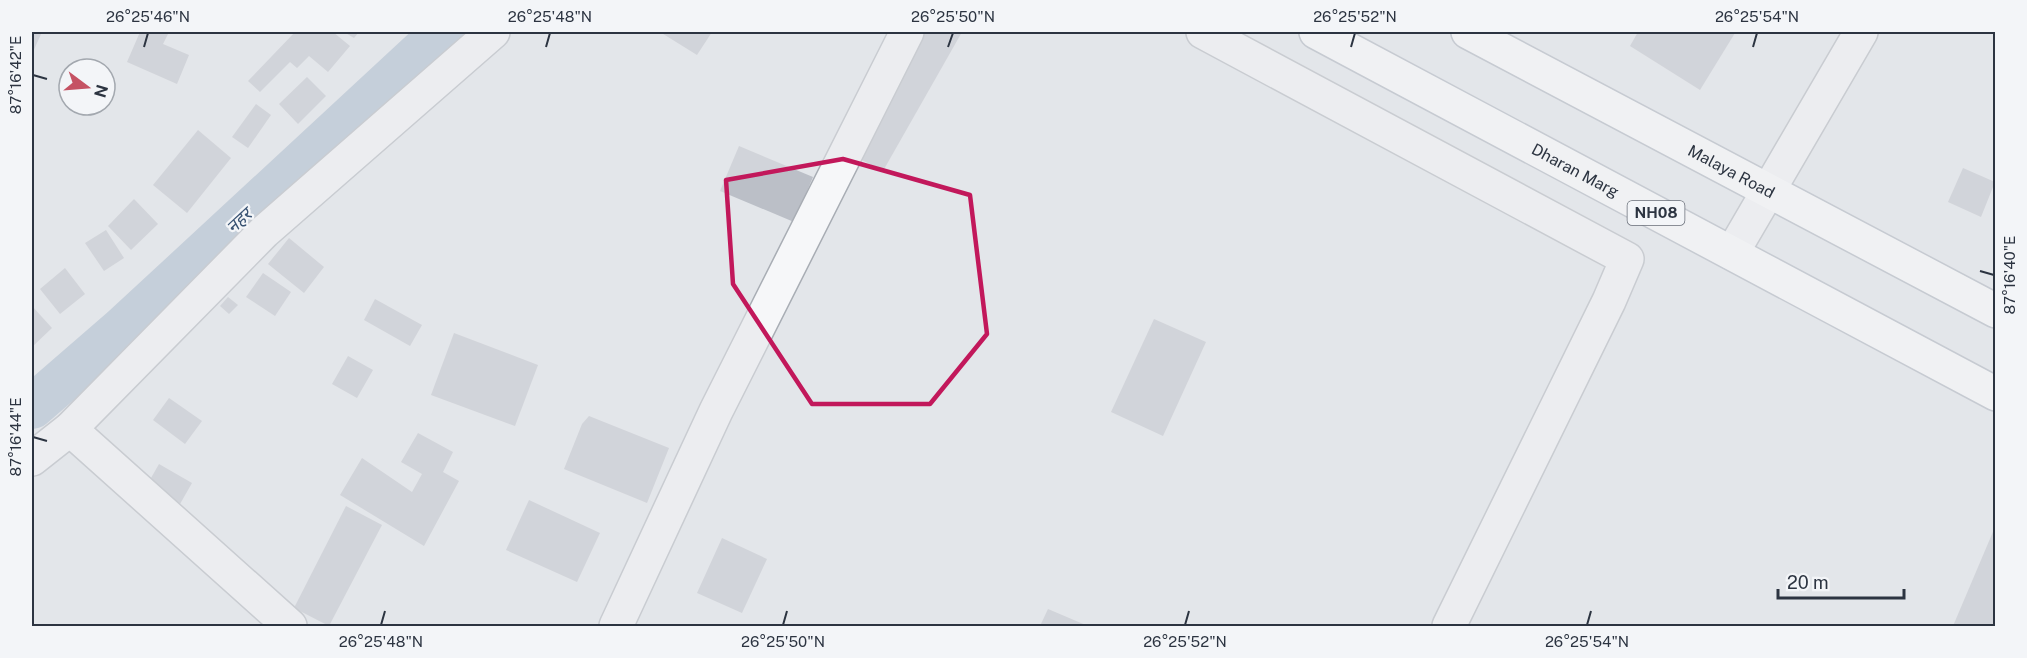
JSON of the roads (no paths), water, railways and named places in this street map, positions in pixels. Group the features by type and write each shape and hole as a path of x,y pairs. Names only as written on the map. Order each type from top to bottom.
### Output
{"main road":[{"name":"Dharan Marg","path":"1316,32 1995,394"},
{"name":"Malaya Road","path":"1468,32 1995,311"}],"street":[{"path":"32,459 70,429 264,232 493,32"},
{"path":"616,627 716,411 907,32"},
{"path":"1203,32 1627,259 1609,301 1449,627"},
{"path":"1732,253 1861,32"},
{"path":"70,429 290,627"}],"waterway":[{"name":"नहर","path":"32,407 122,329 443,32"}]}
